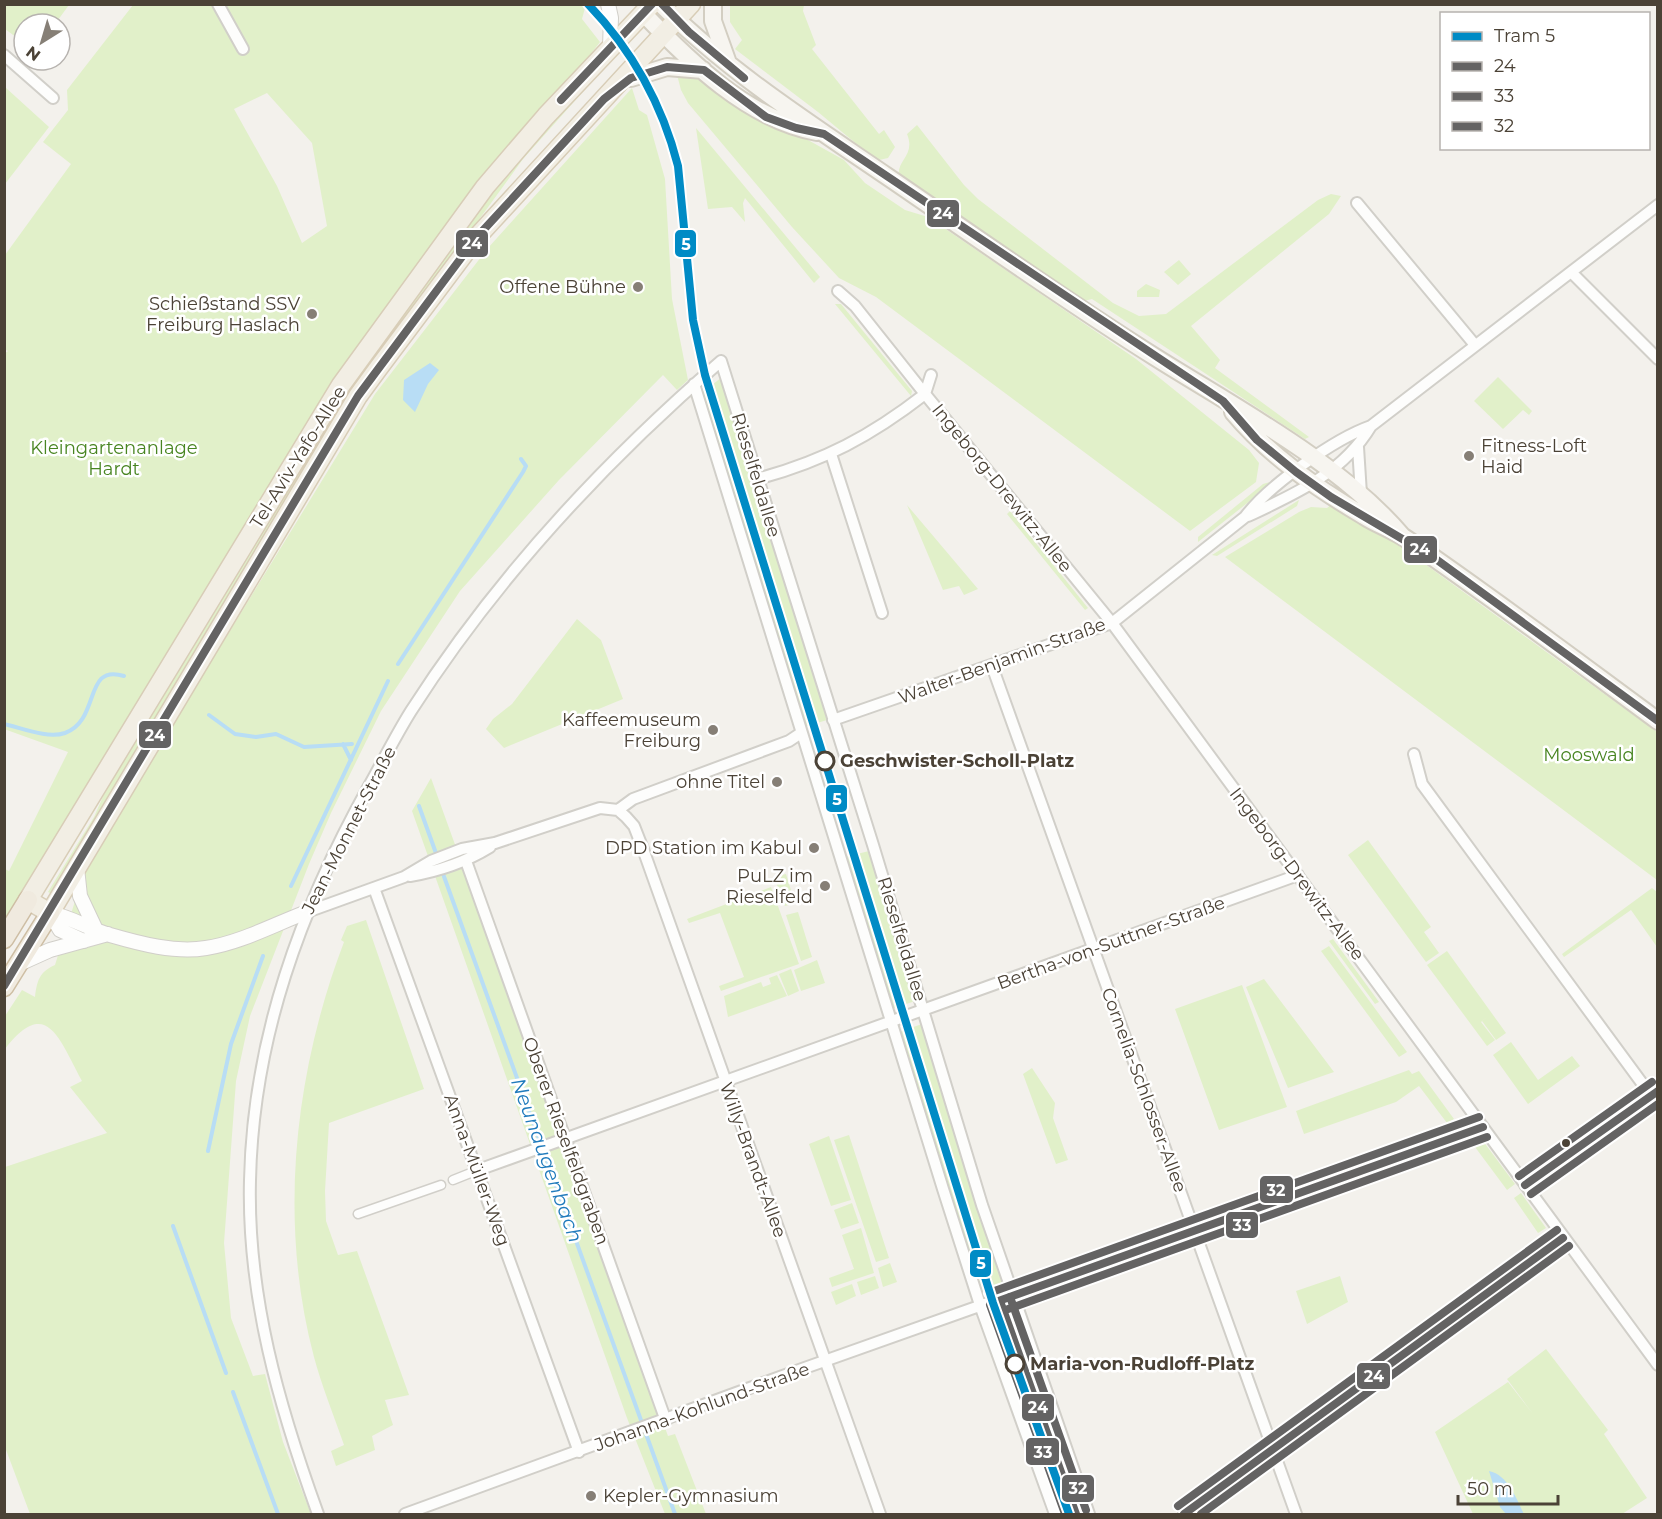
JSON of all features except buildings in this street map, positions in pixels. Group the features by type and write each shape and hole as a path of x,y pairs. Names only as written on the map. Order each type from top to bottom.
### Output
{"highway":[{"name":"Tel-Aviv-Yafo-Allee","path":"4,939 28,900"},
{"name":"Tel-Aviv-Yafo-Allee","path":"4,987 50,913"}],"main road":[{"path":"661,4 728,64 824,134 1223,401 1330,471 1360,486 1403,537"},
{"name":"Tel-Aviv-Yafo-Allee","path":"50,913 364,387 476,238 691,4"},
{"path":"713,4 713,21 728,64"},
{"name":"Tel-Aviv-Yafo-Allee","path":"28,900 341,385 486,187 644,7"},
{"path":"644,7 663,34 704,70 766,117 796,128 824,134"},
{"path":"604,99 631,78 667,67 704,70"},
{"path":"1223,401 1257,440 1296,472 1366,518 1403,537 1532,627 1658,722"},
{"path":"28,900 50,913"}],"street":[{"path":"218,4 243,49"},
{"path":"608,4 611,18 610,46"},
{"path":"4,55 53,98"},
{"path":"1357,203 1475,345"},
{"path":"1371,426 1658,205"},
{"path":"1572,273 1658,359"},
{"name":"Ingeborg-Drewitz-Allee","path":"838,291 855,306 1112,623 1658,1365"},
{"name":"Jean-Monnet-Straße","path":"318,1515 292,1442 266,1344 255,1287 250,1182 252,1137 262,1059 288,961 307,912 358,806 410,712 462,638 516,566 581,493 721,361"},
{"name":"Rieselfeldallee","path":"721,361 1012,1296 1089,1515"},
{"name":"Ingeborg-Drewitz-Allee","path":"925,394 931,375"},
{"name":"Rieselfeldallee","path":"694,384 981,1308 1055,1515"},
{"path":"757,479 831,454 889,422 925,394"},
{"name":"Walter-Benjamin-Straße","path":"833,720 1112,623 1245,517 1312,483 1330,471 1358,447 1371,426"},
{"name":"Walter-Benjamin-Straße","path":"1245,517 1256,502 1313,459 1348,434 1371,426"},
{"path":"1358,447 1360,486"},
{"path":"831,454 882,614"},
{"name":"Cornelia-Schlosser-Allee","path":"992,666 1296,1515"},
{"path":"50,913 68,917 102,932 168,948 207,948 404,877 431,861 449,854 495,843 600,808 618,810 633,799 789,741 801,733"},
{"path":"1414,754 1422,784 1655,1097 1526,1185"},
{"name":"Willy-Brandt-Allee","path":"618,810 634,826 643,849 880,1515"},
{"path":"404,877 436,872 466,861 495,843"},
{"name":"Oberer Rieselfeldgraben","path":"466,861 665,1421"},
{"path":"77,868 80,896 102,932"},
{"name":"Bertha-von-Suttner-Straße","path":"478,1170 1298,875"},
{"name":"Anna-Müller-Weg","path":"374,888 579,1452"},
{"path":"50,913 60,930 84,941"},
{"path":"19,964 50,950 84,941 102,932"},
{"name":"Johanna-Kohlund-Straße","path":"405,1515 1483,1127"},
{"path":"453,1180 478,1170"},
{"path":"358,1214 441,1185"},
{"path":"1184,1515 1563,1238"}],"green space":[{"path":"5,4 69,4 64,12 12,12 12,34 5,29"},
{"name":"Kleingartenanlage Hardt","path":"133,5 581,5 585,8 582,19 600,42 312,417 186,621 56,842 5,923 5,869 9,871 68,752 4,729 4,354 8,351 4,349 5,255 71,164 43,142 68,110 67,90","holes":["267,93 312,143 327,226 302,243 277,186 234,109"]},
{"path":"730,5 804,5 803,11 816,45 812,49 879,134 884,130 895,147 888,158 879,160 871,156 818,112 735,49 742,40 730,22"},
{"path":"612,56 613,58 523,159 459,247 52,894 48,892 94,817 112,776 241,562 329,420 375,351 422,283 488,195 540,134"},
{"path":"676,71 692,73 764,121 808,140 844,160 865,183 905,210 928,217 1136,359 1249,450 1259,463 1256,482 1190,531 876,297 839,278 792,227 688,103 681,90"},
{"path":"5,87 49,127 5,184"},
{"path":"632,88 639,110 647,115 665,179 672,299 688,380 677,390 663,375 559,480 460,591 381,711 331,813 309,864 250,1016 236,1081 224,1243 231,1318 253,1376 265,1374 283,1442 311,1514 30,1514 5,1447 5,1167 107,1133 70,1087 82,1081 67,1051 51,1029 42,1024 32,1025 19,1033 5,1049 5,1016 22,990 35,997 40,978 45,971 55,965 86,866 375,394 488,248"},
{"path":"917,125 964,185 978,199 1113,303 1139,316 1166,314 1318,200 1331,194 1341,196 1329,214 1191,326 1220,360 1215,368 1309,437 1305,439 1092,299 1080,302 899,177 900,166 909,148 907,134"},
{"path":"696,128 820,277 814,283 745,198 743,203 745,222 732,207 708,209"},
{"path":"1179,260 1191,274 1178,285 1164,272"},
{"path":"1146,284 1160,290 1159,297 1137,297 1137,291"},
{"path":"835,304 841,304 912,391 911,396"},
{"path":"1498,377 1532,411 1529,415 1523,410 1503,429 1474,401"},
{"path":"721,378 827,720 804,727 700,394"},
{"path":"1270,482 1260,493 1198,542 1198,537 1263,484"},
{"path":"1299,500 1297,506 1217,556 1212,555"},
{"name":"Mooswald","path":"1332,504 1389,538 1657,732 1657,880 1225,557 1299,512 1311,507 1327,508"},
{"path":"907,505 978,589 964,595 959,586 943,590"},
{"path":"1010,511 1088,608 1085,610 1007,514"},
{"path":"577,619 601,640 623,699 504,748 486,729 493,719 512,704"},
{"path":"431,778 668,1436 675,1434 706,1514 665,1514 627,1418 412,811"},
{"path":"1368,840 1431,927 1424,932 1439,953 1426,962 1348,855"},
{"path":"869,851 915,1001 892,1009 845,857"},
{"path":"786,874 795,903 785,906 774,877"},
{"path":"771,887 799,964 721,991 719,986 744,977 720,913 689,923 687,919"},
{"path":"1652,888 1657,892 1657,947 1631,910 1564,957 1562,954"},
{"path":"798,912 812,957 801,961 786,915"},
{"path":"366,920 424,1089 329,1123 325,1191 326,1221 338,1255 357,1251 409,1395 385,1400 393,1425 372,1436 375,1450 336,1466 331,1451 344,1445 314,1357 303,1306 296,1254 294,1201 303,1095 313,1043 344,942 341,940 347,926"},
{"path":"1333,939 1379,1002 1375,1004 1329,941"},
{"path":"1329,946 1407,1052 1399,1057 1321,951"},
{"path":"1447,951 1506,1033 1496,1040 1482,1021 1495,1040 1487,1046 1427,965"},
{"path":"817,960 825,983 801,991 794,970"},
{"path":"791,969 799,991 788,996 779,974"},
{"path":"777,975 787,996 728,1017 724,996 761,982 763,987 771,984 769,978"},
{"path":"1264,979 1334,1072 1288,1088 1246,987"},
{"path":"1242,985 1287,1107 1219,1130 1175,1009"},
{"path":"922,1024 1004,1286 981,1295 899,1032"},
{"path":"1511,1042 1538,1080 1572,1056 1580,1066 1528,1104 1493,1055"},
{"path":"1032,1068 1055,1103 1053,1118 1068,1160 1056,1164 1023,1074"},
{"path":"1409,1070 1412,1074 1419,1071 1454,1119 1447,1123 1419,1086 1396,1102 1304,1134 1296,1111"},
{"path":"849,1135 889,1258 876,1262 834,1140"},
{"path":"829,1136 851,1200 831,1206 809,1144"},
{"path":"1483,1141 1515,1184 1507,1190 1475,1147"},
{"path":"1521,1193 1546,1228 1538,1233 1514,1198"},
{"path":"852,1203 859,1223 841,1229 834,1210"},
{"path":"861,1228 874,1273 832,1287 829,1278 854,1269 842,1235"},
{"path":"890,1263 897,1282 883,1287 878,1268"},
{"path":"875,1276 879,1288 861,1295 857,1282"},
{"path":"1340,1276 1348,1302 1307,1324 1296,1291"},
{"path":"852,1284 856,1296 836,1305 831,1292"},
{"path":"1546,1349 1608,1430 1604,1434 1647,1498 1622,1514 1473,1514 1435,1432 1508,1382 1533,1414 1507,1379"}],"water":[{"path":"430,363 439,370 428,384 415,412 403,400 404,380"},
{"path":"1489,1471 1496,1473 1506,1482 1524,1514 1506,1514 1500,1507"}],"waterway":[{"path":"398,664 523,472 526,466 521,459"},
{"name":"Neunaugenbach","path":"4,724 43,734 65,733 84,717 97,685 103,678 111,674 124,676"},
{"path":"291,886 388,681"},
{"name":"Neunaugenbach","path":"209,715 235,734 256,737 276,734 304,747 352,744"},
{"path":"343,744 351,760"},
{"name":"Neunaugenbach","path":"419,806 437,856"},
{"name":"Neunaugenbach","path":"442,871 675,1514"},
{"path":"208,1151 231,1044 263,956"},
{"path":"173,1226 226,1373"},
{"path":"233,1392 278,1514"}],"tram line":[{"name":"5","path":"588,4 632,59 664,121 678,166 693,320 705,375 993,1303 1069,1514"}],"transit line":[{"name":"24","path":"561,100 652,4"},
{"name":"24","path":"662,4 689,32 744,78"},
{"name":"24","path":"4,986 358,396 476,238 604,99 631,78 667,67 704,70 766,117 796,128 824,134 1223,401 1257,440 1296,472 1331,497 1433,557 1658,721"},
{"name":"32","path":"1519,1176 1652,1082"},
{"name":"24","path":"1525,1185 1658,1091"},
{"name":"33","path":"1531,1194 1658,1104"},
{"name":"32","path":"989,1293 1479,1117"},
{"name":"24","path":"993,1303 1483,1127"},
{"name":"33","path":"997,1313 1487,1137"},
{"name":"32","path":"1178,1506 1557,1230"},
{"name":"24","path":"1184,1514 1563,1238"},
{"name":"33","path":"1201,1514 1569,1246"},
{"name":"32","path":"1010,1297 1086,1510"},
{"name":"24","path":"1000,1301 1076,1514"},
{"name":"33","path":"990,1305 1065,1514"}],"place":[{"name":"Offene Bühne","path":"638,287"},
{"name":"Schießstand SSV Freiburg Haslach","path":"312,314"},
{"name":"Fitness-Loft Haid","path":"1469,456"},
{"name":"Kaffeemuseum Freiburg","path":"713,730"},
{"name":"Geschwister-Scholl-Platz","path":"825,761"},
{"name":"ohne Titel","path":"777,782"},
{"name":"DPD Station im Kabul","path":"814,848"},
{"name":"PuLZ im Rieselfeld","path":"825,886"},
{"name":"Maria-von-Rudloff-Platz","path":"1015,1364"},
{"name":"Kepler-Gymnasium","path":"591,1496"}]}
